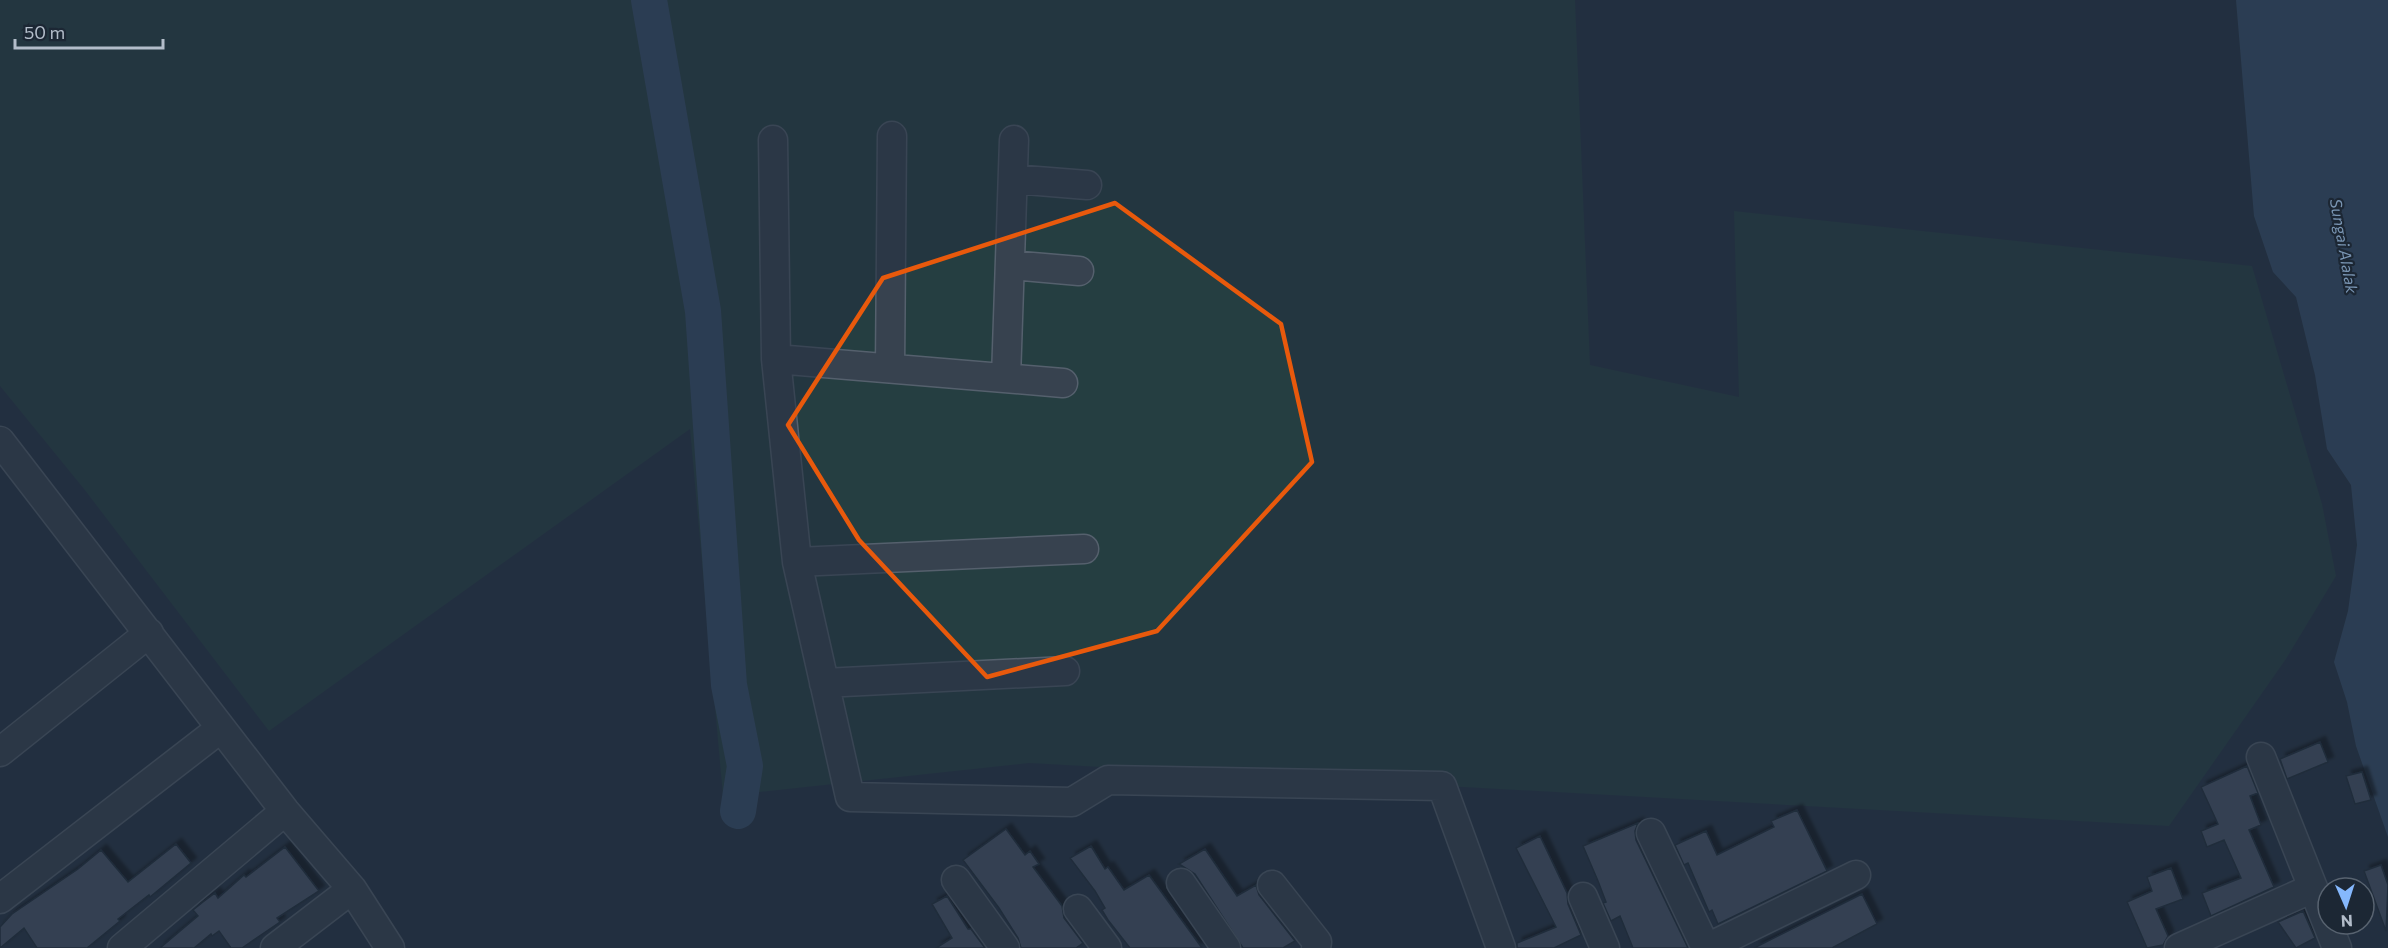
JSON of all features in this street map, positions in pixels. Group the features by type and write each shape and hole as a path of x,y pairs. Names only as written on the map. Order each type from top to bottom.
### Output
{"street":[{"path":"890,368 892,136"},
{"path":"773,140 776,359 797,562 850,797 1072,802 1108,780 1442,786 1501,948"},
{"path":"1006,378 1014,140"},
{"path":"1013,179 1087,185"},
{"path":"1010,265 1079,271"},
{"path":"776,359 1062,383"},
{"path":"0,441 285,811 352,889 390,948"},
{"path":"797,562 1084,549"},
{"path":"0,752 149,633"},
{"path":"824,683 1065,671"},
{"path":"0,899 221,728"},
{"path":"2261,757 2337,948"},
{"path":"122,948 285,811"},
{"path":"1651,833 1707,948 1856,875"},
{"path":"956,880 1005,948"},
{"path":"1181,883 1227,948"},
{"path":"1272,885 1317,942 1316,948"},
{"path":"2179,948 2313,888"},
{"path":"275,948 352,889"},
{"path":"1583,897 1605,948"},
{"path":"1078,909 1107,948"}],"highlighted area":[{"path":"1115,203 1281,324 1312,462 1157,631 987,677 859,540 788,425 883,278"}],"green space":[{"path":"0,0 1575,0 1590,365 1739,397 1734,211 2252,266 2322,504 2336,576 2286,659 2169,826 1029,763 723,796 690,429 269,731 84,489 0,386"}],"water":[{"name":"Sungai Alalak","path":"2236,0 2388,0 2388,837 2356,746 2347,702 2334,662 2348,611 2357,545 2351,485 2327,449 2315,375 2296,297 2273,272 2254,216"}],"building":[{"path":"2320,742 2328,762 2287,779 2280,759"},
{"path":"2247,766 2258,793 2250,796 2261,825 2249,830 2274,887 2211,916 2202,893 2241,878 2224,840 2207,847 2201,831 2218,824 2201,787"},
{"path":"2362,772 2371,800 2355,804 2346,776"},
{"path":"1797,810 1827,871 1718,924 1712,910 1709,912 1688,863 1684,865 1675,845 1706,831 1717,855 1774,827 1771,821"},
{"path":"1638,823 1635,831 1636,840 1688,948 1633,948 1620,916 1611,921 1603,903 1606,902 1583,846"},
{"path":"1006,829 1025,855 1030,851 1039,864 1033,867 1062,906 1064,918 1083,943 1076,948 1021,948 1018,938 999,908 963,860"},
{"path":"1540,836 1567,893 1568,904 1581,935 1554,948 1517,948 1517,943 1556,927 1516,848"},
{"path":"176,844 191,863 150,897 149,895 118,919 120,921 87,948 37,948 24,928 0,948 0,927 12,914 78,869 101,850 128,882"},
{"path":"1091,846 1105,869 1108,867 1124,890 1149,875 1202,948 1130,948 1108,920 1102,910 1105,908 1095,891 1070,858"},
{"path":"285,847 319,891 277,918 280,922 242,948 231,948 219,931 212,936 211,934 194,948 160,948 198,916 193,910 215,893 218,898 244,875 246,877"},
{"path":"1205,849 1237,896 1256,885 1259,895 1295,941 1283,948 1243,948 1195,874 1179,864"},
{"path":"2381,865 2388,885 2386,931 2376,904 2376,876 2366,876 2364,871"},
{"path":"2171,868 2183,899 2156,909 2168,936 2163,945 2147,948 2127,902 2152,891 2147,877"},
{"path":"1862,894 1877,924 1832,948 1754,948"},
{"path":"947,896 968,929 971,929 985,948 936,948 952,938 932,904"},
{"path":"2303,911 2315,938 2296,948 2278,922"}],"waterway":[{"path":"649,0 703,311 729,685 745,766 738,811"}]}
